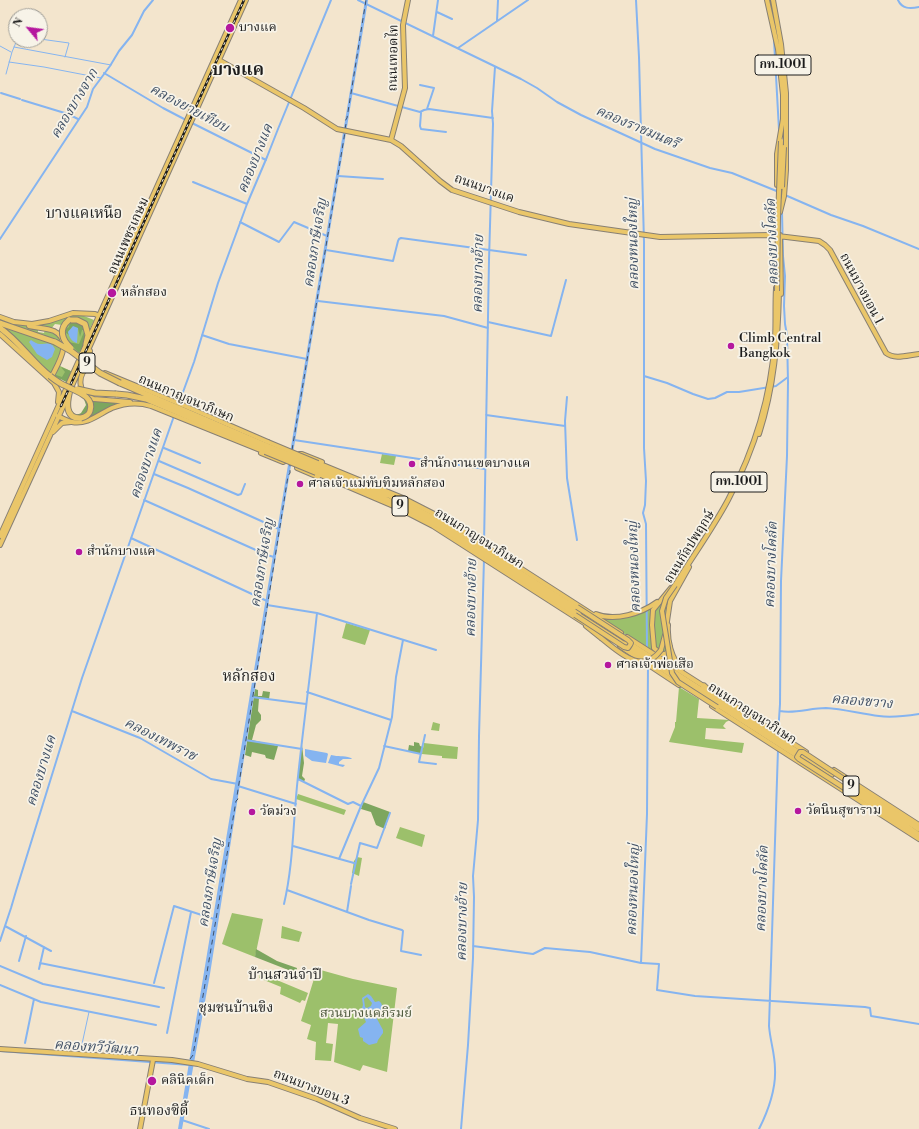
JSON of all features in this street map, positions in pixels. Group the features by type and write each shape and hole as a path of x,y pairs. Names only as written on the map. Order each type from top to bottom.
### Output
{"highway":[{"path":"86,344 88,335 84,324 77,320 69,320 63,327 63,338 68,345 90,365"},
{"name":"ถนนกาญจนาภิเษก","path":"0,323 55,342 71,351 100,373 170,407"},
{"name":"ถนนกาญจนาภิเษก","path":"0,328 12,337 50,378 67,385 95,393 139,397 207,420 266,447 391,496 439,521 490,556 728,707 919,835"},
{"path":"50,378 83,394 91,406 90,412 87,416 81,418 73,417 68,411 67,403 70,390"},
{"name":"ถนนกาญจนาภิเษก","path":"184,412 238,438 266,447"},
{"path":"207,420 235,429"},
{"path":"219,434 238,438"},
{"name":"ถนนกาญจนาภิเษก","path":"317,468 414,512 478,548"},
{"path":"364,482 391,496"},
{"path":"414,512 433,526"},
{"path":"439,521 462,531"},
{"name":"ถนนกาญจนาภิเษก","path":"656,660 734,718 771,737"},
{"path":"704,686 728,707"},
{"name":"ถนนกาญจนาภิเษก","path":"783,745 919,830"}],"main road":[{"name":"ถนนเพชรเกษม","path":"189,121 241,0"},
{"name":"ถนนเพชรเกษม","path":"0,536 65,397 86,344 106,300 246,0"},
{"name":"ถนนเทอดไท","path":"391,140 401,107 405,83 404,21 408,0"},
{"name":"ถนนกัลปพฤกษ์","path":"767,0 779,56 782,88 783,129 780,142 778,292"},
{"name":"ถนนกัลปพฤกษ์","path":"773,0 780,38 786,100 783,178 780,209 777,322"},
{"path":"213,63 215,60 219,60"},
{"name":"ถนนบางแค","path":"219,60 340,130 391,140 401,146 448,188 519,212 557,221 646,236 780,236"},
{"name":"ถนนกัลปพฤกษ์","path":"780,236 777,187 783,119"},
{"name":"ถนนกัลปพฤกษ์","path":"670,600 723,513 739,483 759,433 777,352 778,270 781,206 785,190 787,164 785,131"},
{"name":"ถนนเพชรเกษม","path":"65,397 82,371 101,322 167,169"},
{"name":"ถนนบางบอน 1","path":"780,236 815,239 828,247 886,353 889,356 895,357 919,354"},
{"path":"25,324 37,324 72,314 99,310 106,300"},
{"path":"84,313 99,316 101,322"},
{"path":"0,317 14,322 55,331 60,336 63,340 64,350 50,378"},
{"path":"0,334 50,378 57,387 59,394 56,417 71,422"},
{"path":"90,365 89,357 94,339"},
{"path":"90,365 82,371 80,381 80,388 89,397 152,406 170,407"},
{"path":"90,365 170,407 244,430 286,448 286,460 282,462 219,434 184,412"},
{"name":"ถนนกัลปพฤกษ์","path":"683,571 720,514 739,476 757,431 770,386"},
{"path":"48,440 59,425 88,420 121,405 140,404"},
{"name":"ถนนเพชรเกษม","path":"0,545 48,440 56,417"},
{"path":"228,426 266,447"},
{"path":"230,438 266,447"},
{"path":"478,548 462,531 424,508 302,454 299,455 297,468 398,508 478,548 553,603 641,653 704,686 721,697"},
{"path":"317,468 354,478"},
{"path":"317,468 354,490"},
{"path":"490,556 599,616 611,617 633,613 645,609 664,596"},
{"path":"683,571 675,586 666,598 662,611 672,674 678,682 734,718"},
{"path":"656,660 653,645 652,620 655,607 683,571"},
{"path":"559,594 576,607 628,640 631,643 630,645 628,648 624,647 575,616"},
{"path":"575,616 601,638 630,659 639,662 646,661 655,656 663,646 670,600"},
{"path":"670,600 667,629 670,646 675,661 682,669"},
{"path":"582,607 641,653"},
{"path":"656,660 662,654 667,654 670,646"},
{"path":"656,660 664,658 711,688 771,737 866,805 919,839"},
{"path":"783,745 870,794 919,825"},
{"path":"866,805 849,791 798,760 798,753 803,752 853,785 870,794"},
{"name":"ถนนบางบอน 3","path":"0,1048 153,1062 196,1063 246,1079 268,1082 317,1099 360,1118 395,1129"},
{"path":"140,1129 153,1062"}],"green space":[{"path":"74,315 84,316 94,320 88,333 87,326 69,321 84,326 85,342 78,358 52,329 61,331 62,325 55,324 51,329 38,326"},
{"path":"0,320 13,324 38,328 38,332 44,333 45,330 54,333 59,337 62,348 51,374 0,325 43,338 44,335 9,325"},
{"path":"70,322 78,322 83,325 85,330 82,330 80,337 78,328 69,330 69,335 66,333 66,329 69,327"},
{"path":"84,332 86,340 78,352 68,342 79,344"},
{"path":"58,365 73,372 60,380 53,375"},
{"path":"61,367 73,372 68,383 55,376 62,377 65,372"},
{"path":"86,396 124,402 86,419 75,416 69,409 71,409 75,414 81,413 86,405 84,399"},
{"path":"382,454 396,456 394,465 380,463"},
{"path":"675,586 667,604 666,630 675,664 659,656 598,617 616,618 652,607"},
{"path":"346,623 370,630 365,645 342,638"},
{"path":"679,687 699,699 697,718 730,720 723,726 726,729 706,728 705,739 744,743 742,753 669,742 676,722"},
{"path":"255,689 258,690 258,696 262,696 263,691 270,692 269,699 259,698 258,711 261,715 261,720 256,725 252,740 278,746 274,760 266,758 265,755 252,752 251,757 245,755"},
{"path":"433,722 440,724 439,731 431,730"},
{"path":"414,742 419,743 420,746 423,747 422,754 408,751 409,745 414,746"},
{"path":"424,743 458,747 457,759 422,754"},
{"path":"302,745 304,763 302,776 305,779 304,782 298,779"},
{"path":"298,794 346,810 344,815 296,799"},
{"path":"363,802 390,812 385,829 376,825 371,812 361,809"},
{"path":"400,827 425,835 422,847 396,838"},
{"path":"357,857 362,858 359,876 352,873 354,861"},
{"path":"232,913 263,919 255,957 222,944"},
{"path":"282,926 302,932 299,942 281,938"},
{"path":"256,949 277,961 297,968 296,973 255,957"},
{"name":"สวนบางแคภิรมย์","path":"317,969 353,979 397,988 387,1072 363,1065 360,1071 334,1062 338,1024 328,1023 326,1043 333,1044 331,1061 315,1060 316,1042 307,1039 311,1025 301,1021"},
{"path":"260,973 308,993 305,1001 302,1000 300,1003 280,994 281,987 259,978"}],"water":[{"path":"365,0 368,0 275,562 210,974 182,1129 178,1129"},
{"path":"73,326 78,328 77,343 71,339 68,332"},
{"path":"31,340 38,344 52,345 55,349 52,357 47,360 37,354 29,342"},
{"path":"305,749 327,753 326,763 312,761 305,756"},
{"path":"331,755 352,759 343,759 339,762 339,764 345,765 343,767 328,763"},
{"path":"368,994 375,1002 379,1001 381,1003 384,1010 383,1013 378,1014 377,1019 383,1033 377,1043 369,1045 363,1041 363,1038 360,1037 358,1029 366,1022 361,1011 363,1005 362,998","holes":["367,997 372,1003 371,1006 367,1008 365,1007 364,999"]}],"waterway":[{"name":"คลองบางจาก","path":"0,239 87,107 93,89 132,35 144,11 153,0"},
{"name":"คลองบางแค","path":"179,403 194,362 218,283 247,204 331,0"},
{"name":"คลองราชมนตรี","path":"358,0 521,79 557,102 581,115 655,149 710,168 732,173 779,192"},
{"path":"433,36 438,0"},
{"path":"497,21 498,0"},
{"name":"คลองบางอ้าย","path":"458,48 528,0"},
{"name":"คลองหนองใหญ่","path":"636,0 644,242 644,448 646,481 645,505 643,513 646,524 647,650"},
{"name":"คลองบางโคลัด","path":"771,0 776,34"},
{"path":"898,0 904,7 919,7"},
{"path":"437,12 452,19"},
{"path":"48,40 69,43 65,57"},
{"name":"คลองบางโคลัด","path":"774,40 779,130"},
{"path":"0,46 11,52"},
{"path":"6,74 14,48"},
{"path":"19,48 111,65"},
{"path":"9,62 101,78"},
{"name":"คลองบางอ้าย","path":"484,545 493,124 492,111 495,67"},
{"name":"คลองยายเทียบ","path":"104,73 186,120"},
{"path":"420,85 434,88 427,109"},
{"path":"1,93 20,99"},
{"path":"351,93 420,112 429,109 493,118"},
{"path":"22,100 68,114 78,119"},
{"path":"421,113 421,129 446,132"},
{"name":"คลองยายเทียบ","path":"190,122 266,160"},
{"path":"338,176 383,179"},
{"path":"193,182 247,204"},
{"name":"คลองราชมนตรี","path":"781,188 782,199"},
{"name":"คลองราชมนตรี","path":"785,195 831,215 863,226 919,249"},
{"name":"คลองบางโคลัด","path":"778,734 780,704 781,581 787,456 788,382 787,335 784,306 785,276 782,212"},
{"name":"คลองภาษีเจริญ","path":"240,222 279,242 294,222 327,236"},
{"name":"คลองภาษีเจริญ","path":"326,250 393,261 398,241 401,238 526,255"},
{"path":"488,322 551,336 566,280"},
{"path":"318,301 444,316 488,328"},
{"path":"202,335 229,344 307,359"},
{"path":"644,376 708,399 715,398 727,392 739,392 776,386 788,377"},
{"path":"567,397 565,421 567,478 577,540"},
{"path":"486,415 565,426"},
{"name":"คลองบางแค","path":"0,941 82,678 174,416"},
{"path":"294,440 485,469"},
{"path":"164,448 200,463"},
{"path":"159,461 238,495 241,494 245,484"},
{"name":"คลองภาษีเจริญ","path":"154,474 279,529"},
{"name":"คลองภาษีเจริญ","path":"144,500 274,557"},
{"name":"คลองภาษีเจริญ","path":"131,538 267,601"},
{"name":"คลองบางอ้าย","path":"461,1129 473,958 473,876 478,820 484,559"},
{"name":"คลองภาษีเจริญ","path":"267,605 317,613 436,650"},
{"path":"284,904 291,861 297,786 317,613"},
{"path":"339,859 379,768 392,717 396,677 403,640"},
{"name":"คลองหนองใหญ่","path":"473,946 533,954 545,948 590,952 641,963 647,814 648,664"},
{"path":"307,692 391,720"},
{"path":"252,697 306,704"},
{"name":"คลองขวาง","path":"780,711 791,712 826,708 884,717 919,714"},
{"name":"คลองเทพราช","path":"72,711 140,738 211,779 238,784"},
{"path":"425,735 419,762 436,764"},
{"path":"245,740 302,749"},
{"path":"384,746 421,754"},
{"name":"คลองบางโคลัด","path":"759,1129 771,1100 775,1077 775,1063 769,1026 778,749"},
{"path":"298,779 348,804 353,802 361,806"},
{"path":"238,786 296,804"},
{"path":"351,884 360,843 377,848 390,813"},
{"path":"293,846 354,863"},
{"path":"347,912 351,886"},
{"path":"287,890 369,920 402,930 401,951 421,955"},
{"name":"คลองภาษีเจริญ","path":"154,983 174,906 214,919"},
{"path":"167,1033 191,912"},
{"path":"5,926 51,951"},
{"path":"19,961 26,936"},
{"path":"39,969 44,947"},
{"path":"40,963 164,988"},
{"name":"คลองบางโคลัด","path":"642,963 659,964 657,990 695,996 865,1007 870,1008 871,1016 919,1024"},
{"path":"0,966 43,984 159,1007"},
{"path":"0,985 41,1002 156,1025"},
{"path":"25,1043 34,999"},
{"path":"89,1012 82,1044 133,1048"},
{"name":"คลองทวีวัฒนา","path":"0,1051 190,1065"},
{"path":"182,1120 209,1129"}],"ferry route":[{"path":"345,129 345,121 347,118 366,0"},
{"path":"292,450 345,132"},
{"path":"190,1059 193,1055 236,801 238,799 237,796 288,476 290,473 290,464"}],"railway":[{"path":"61,406 244,0"}],"place":[{"name":"บางแค","path":"230,28"},
{"name":"หลักสอง","path":"112,293"},
{"name":"Climb Central Bangkok","path":"731,346"},
{"name":"สำนักงานเขตบางแค","path":"412,464"},
{"name":"ศาลเจ้าแม่ทับทิมหลักสอง","path":"300,484"},
{"name":"สำนักบางแค","path":"79,552"},
{"name":"ศาลเจ้าพ่อเสือ","path":"608,665"},
{"name":"วัดนินสุขาราม","path":"798,811"},
{"name":"วัดม่วง","path":"252,812"},
{"name":"คลินิคเด็ก","path":"152,1081"}],"district":[{"name":"บางแค","path":"238,71"},
{"name":"บางแคเหนือ","path":"84,214"},
{"name":"หลักสอง","path":"249,677"},
{"name":"บ้านสวนจำปี","path":"285,976"},
{"name":"ชุมชนบ้านขิง","path":"236,1009"},
{"name":"ธนทองซิตี้","path":"159,1112"}]}
